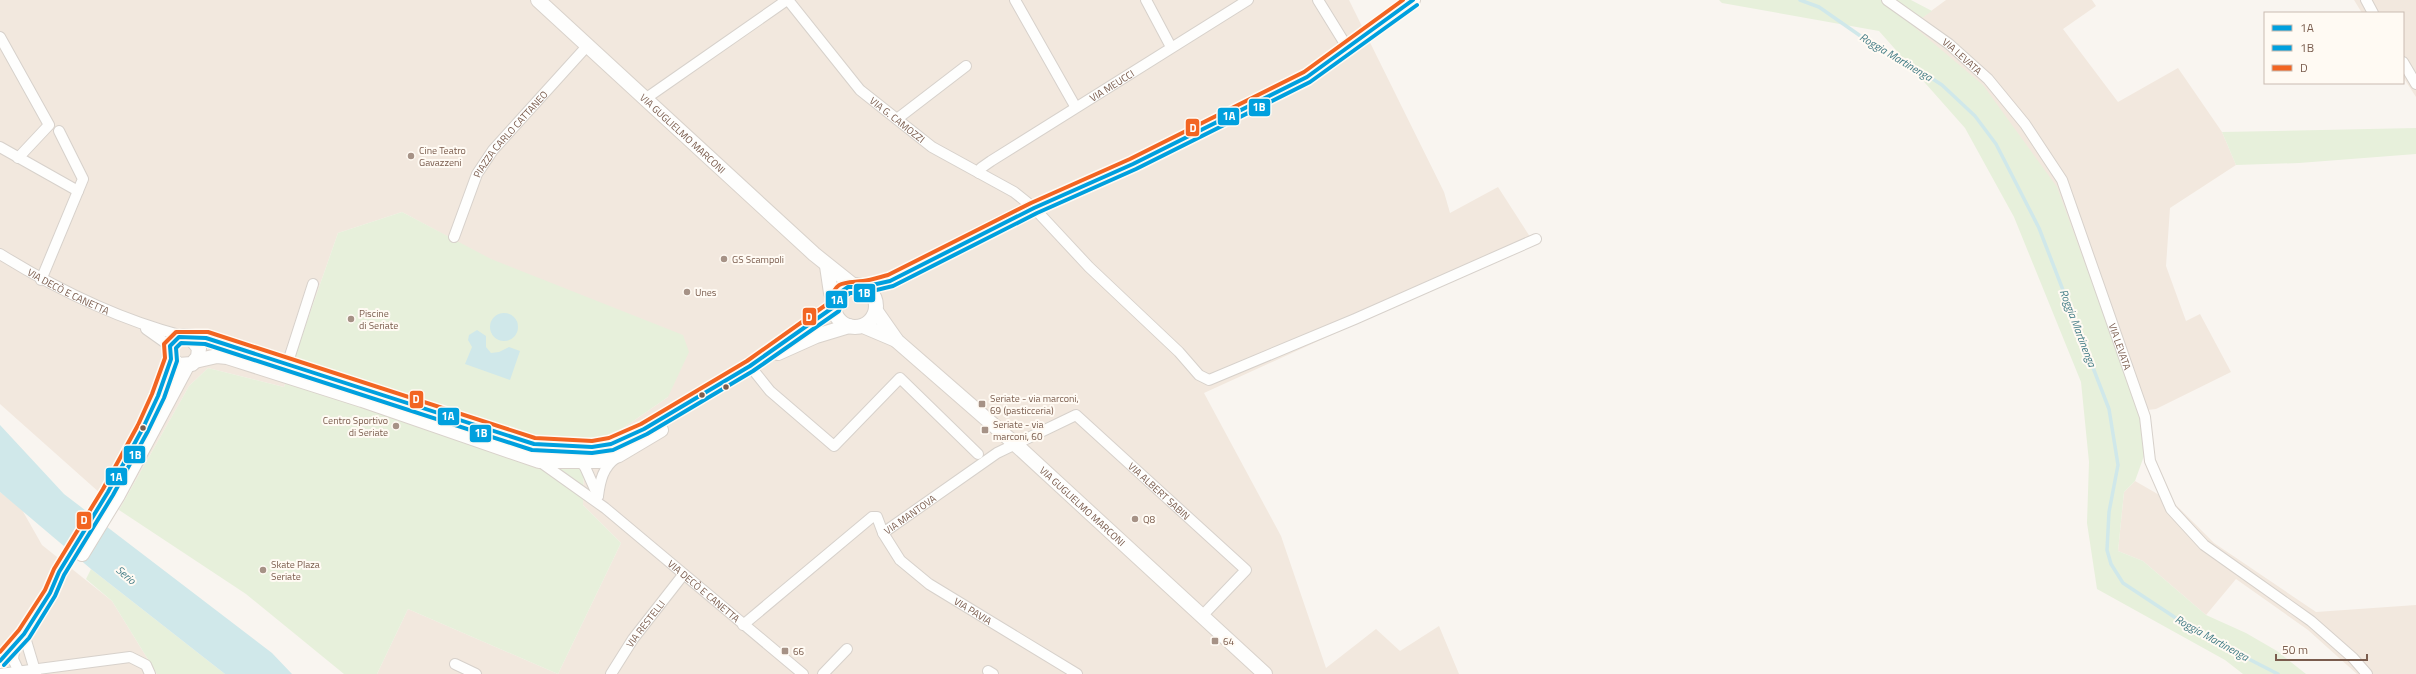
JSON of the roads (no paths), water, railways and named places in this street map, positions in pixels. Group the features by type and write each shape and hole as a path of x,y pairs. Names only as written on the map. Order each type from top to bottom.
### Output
{"street":[{"name":"VIA GUGLIELMO MARCONI","path":"538,0 827,266 859,286"},
{"name":"VIA G. CAMOZZI","path":"645,99 787,0 860,90 932,147 1014,192 1034,208 1089,267 1178,352 1199,375 1209,380 1383,307 1536,239"},
{"path":"1015,0 1075,106"},
{"path":"1146,0 1172,47"},
{"name":"VIA MEUCCI","path":"979,173 990,161 1075,106 1248,0"},
{"path":"1318,0 1347,47"},
{"path":"750,366 835,303 843,290 890,281 1034,208 1133,164 1252,106 1307,77 1413,0"},
{"name":"VIA LEVATA","path":"1887,0 1949,44 1988,79 2025,124 2062,180 2145,417 2150,461 2170,509 2204,545 2311,621 2353,658 2367,674"},
{"path":"2366,0 2373,12"},
{"path":"0,37 49,125 18,158"},
{"name":"PIAZZA CARLO CATTANEO","path":"454,237 477,174 493,150 588,45"},
{"path":"2404,64 2416,84"},
{"path":"897,119 966,66"},
{"path":"41,280 83,179 59,131"},
{"path":"0,147 78,191"},
{"name":"VIA DECÒ E CANETTA","path":"0,254 41,280 140,325 186,337 206,338 458,420 489,435 580,461 585,467 605,508"},
{"path":"827,266 831,293 838,317 849,326"},
{"path":"458,420 534,444 592,448 618,441 644,429 750,366 816,336 849,326 863,326 869,322 890,281"},
{"path":"287,365 313,284"},
{"path":"859,286 871,293 876,308"},
{"name":"VIA GUGLIELMO MARCONI","path":"876,308 897,341 1014,443 1201,617 1265,674"},
{"name":"VIA DECÒ E CANETTA","path":"140,325 170,352"},
{"name":"VIA GUGLIELMO MARCONI","path":"863,326 897,341"},
{"path":"0,661 19,639 63,574 113,494 191,364 199,348 186,337 175,339 158,396 113,494"},
{"path":"170,352 178,365 191,364"},
{"name":"VIA DECÒ E CANETTA","path":"191,364 217,356 227,357 362,400 539,461 605,508 683,575 803,674"},
{"path":"750,366 770,391 834,446 900,378 978,454"},
{"path":"598,496 602,476 608,463 671,423 690,401"},
{"name":"VIA ALBERT SABIN","path":"1014,443 1076,415 1246,570 1201,617"},
{"name":"VIA MANTOVA","path":"743,625 872,517 877,517 883,533 991,457 1014,443"},
{"path":"539,461 599,461 619,455"},
{"name":"VIA PAVIA","path":"883,533 900,560 929,584 1077,674"},
{"name":"VIA RESTELLI","path":"611,674 633,639 683,575"},
{"path":"0,656 19,639"},
{"path":"19,639 13,659 19,672"},
{"path":"19,639 36,672"},
{"path":"823,674 848,649"},
{"path":"0,674 36,672 130,657 146,665 150,674"},
{"path":"455,664 476,674"}],"water":[{"path":"504,313 514,317 518,327 514,337 504,341 494,337 490,327 494,317"},
{"path":"477,330 486,336 486,347 491,353 499,352 509,347 520,351 510,380 465,364 472,347 468,340 469,335"},
{"name":"Serio","path":"0,425 64,494 272,653 292,674 225,674 91,569 0,492"}],"waterway":[{"name":"Roggia Martinenga","path":"1800,0 1819,7 1882,51 1911,65 1942,85 1975,116 1996,144 2039,228 2109,409 2118,465 2109,512 2107,550 2111,564 2123,583 2200,634 2278,674"}],"place":[{"name":"Cine Teatro Gavazzeni","path":"411,156"},
{"name":"GS Scampoli","path":"724,259"},
{"name":"Unes","path":"687,292"},
{"name":"Piscine di Seriate","path":"351,319"},
{"name":"Seriate - via marconi, 69 (pasticceria)","path":"982,404"},
{"name":"Centro Sportivo di Seriate","path":"396,426"},
{"name":"Seriate - via marconi, 60","path":"985,430"},
{"name":"Q8","path":"1135,519"},
{"name":"Skate Plaza Seriate","path":"263,570"},
{"name":"64","path":"1215,641"},
{"name":"66","path":"785,651"}]}
